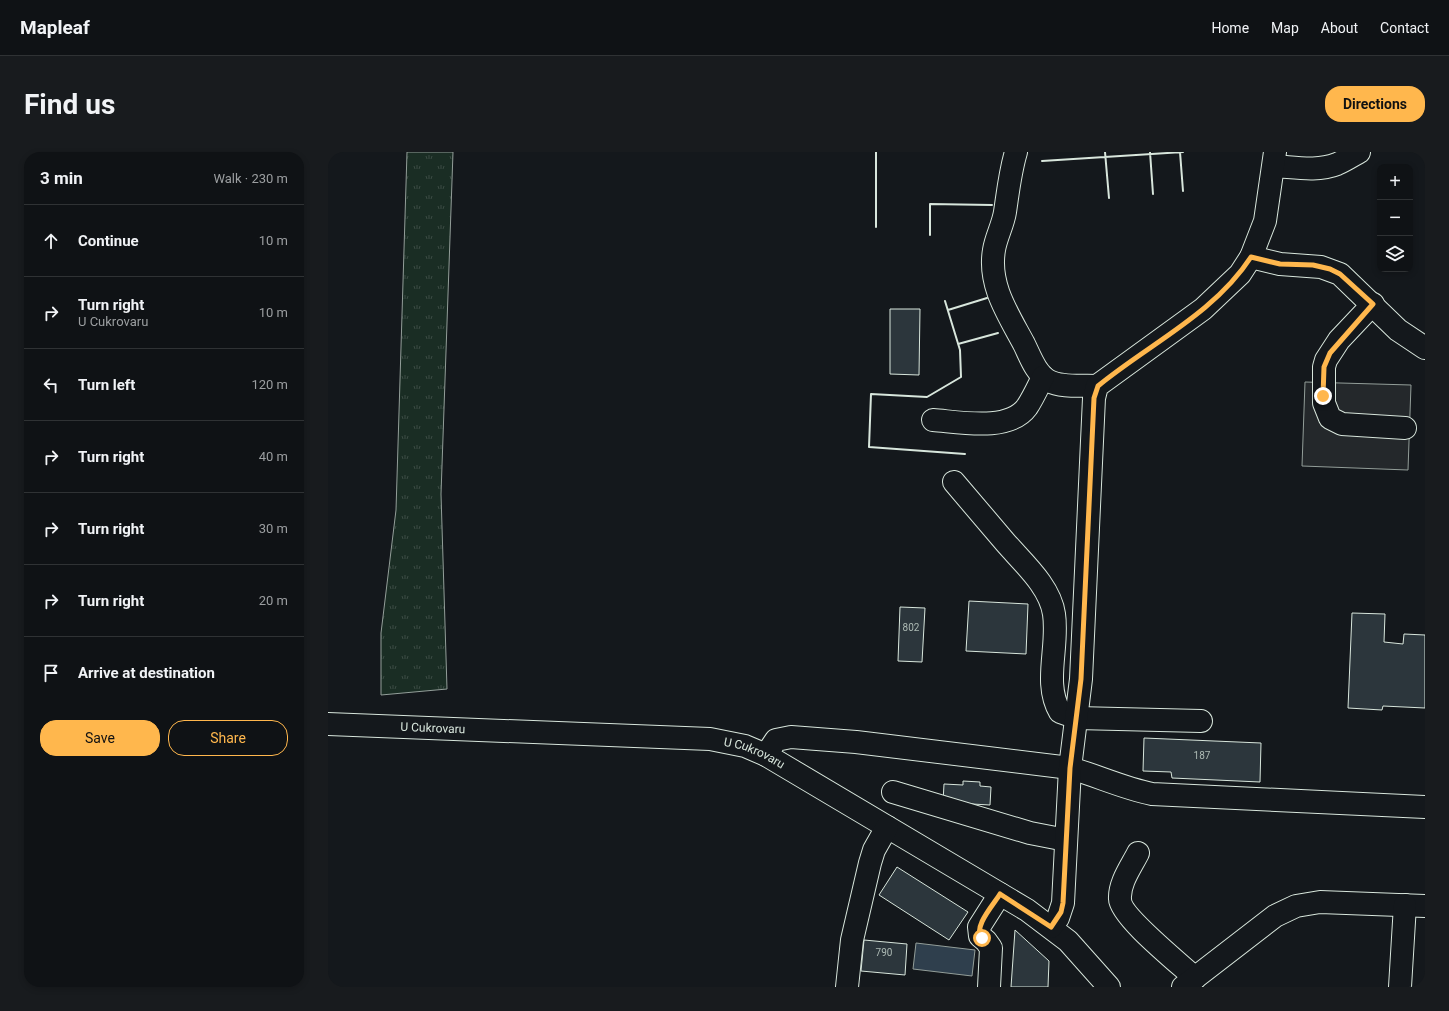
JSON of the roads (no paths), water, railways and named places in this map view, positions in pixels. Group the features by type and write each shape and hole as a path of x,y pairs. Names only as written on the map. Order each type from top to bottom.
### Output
{"street":[{"path":"1016,152 1009,180 1002,224 994,248 993,270 999,296 1034,365 1043,377 1050,382 1098,386"},
{"path":"1051,927 1061,912 1063,903 1070,768 1081,679 1094,398 1098,386 1203,309 1240,274 1251,257 1265,220 1275,159 1311,168 1324,167 1336,164 1359,152"},
{"path":"1251,257 1273,263 1313,265 1330,269 1345,278 1398,330 1425,348"},
{"path":"1373,304 1339,340 1326,360 1324,367 1324,403 1330,418 1342,424 1405,428"},
{"path":"934,420 989,423 1010,420 1027,407 1043,377"},
{"path":"954,482 1034,576 1047,594 1054,613 1055,630 1052,693 1060,712 1077,718 1200,721"},
{"name":"U Cukrovaru","path":"328,724 710,739 745,746 766,755 1000,894 1051,927 1068,941 1106,986"},
{"path":"766,755 776,740 791,737 856,742 1070,768 1089,773 1117,785 1152,794 1425,807"},
{"path":"893,792 1030,833 1066,840"},
{"path":"847,987 852,940 870,863 874,850 887,827"},
{"path":"1138,853 1120,892 1121,906 1131,919 1189,982 1275,916 1285,910 1308,903 1320,902 1415,906 1400,987"},
{"path":"989,987 991,948 980,936 979,927 1000,894"}],"water":[{"path":"916,943 975,950 972,976 913,969"}]}
